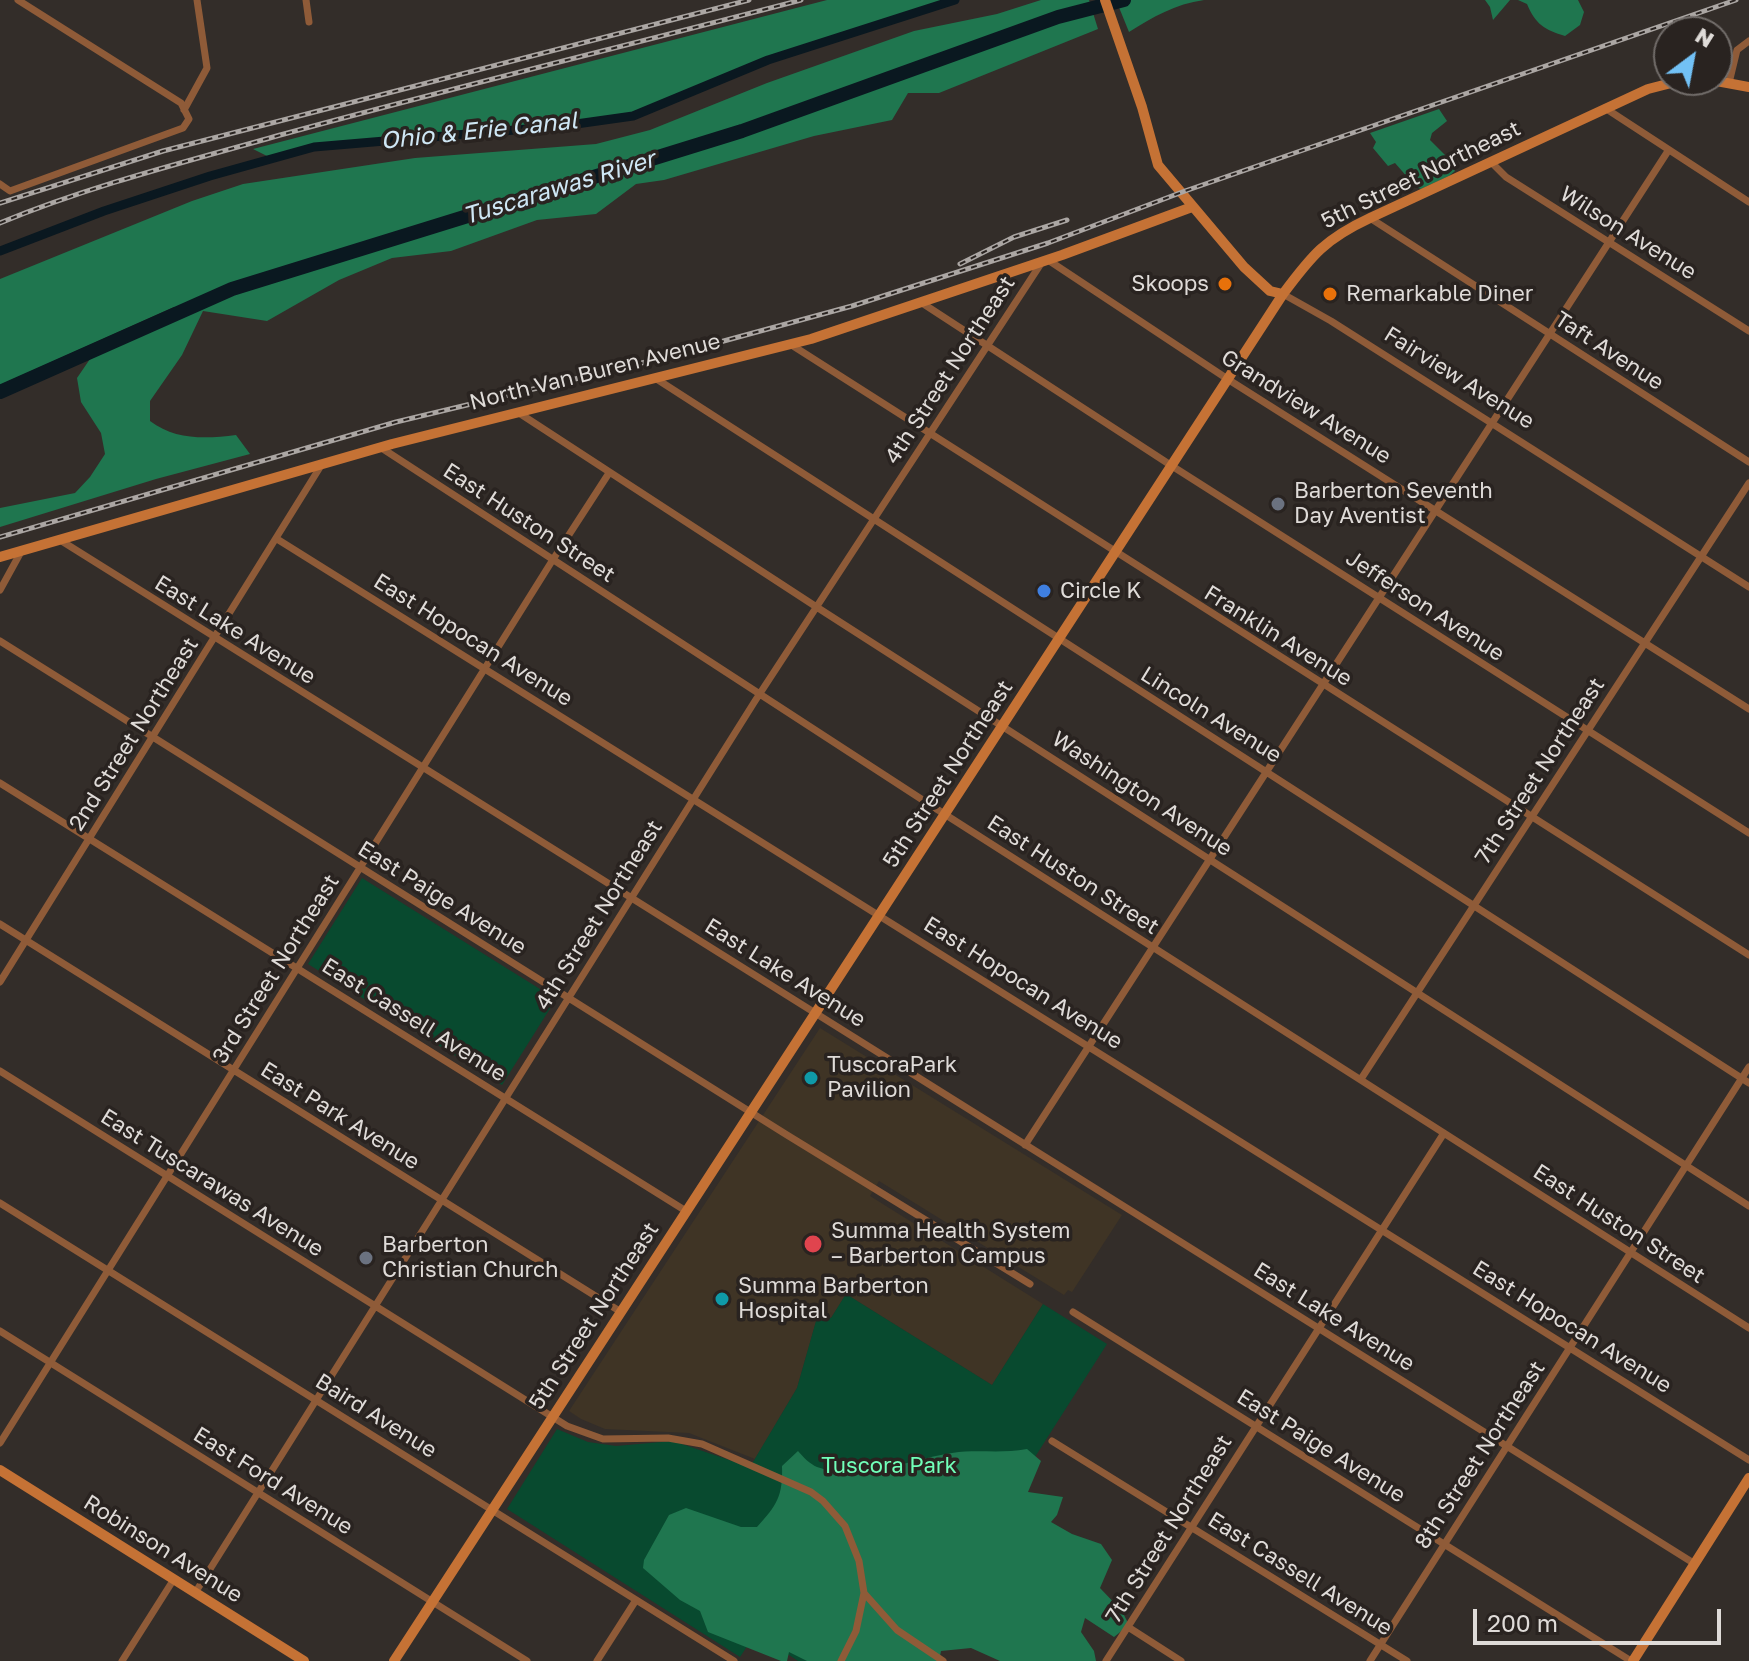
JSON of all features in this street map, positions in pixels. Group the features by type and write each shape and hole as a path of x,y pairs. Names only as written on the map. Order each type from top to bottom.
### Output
{"main road":[{"name":"Fairview Avenue","path":"1105,0 1142,107 1158,165 1253,276 1270,291 1283,294"},
{"name":"5th Street Northeast","path":"394,1661 1283,294 1318,249 1345,230 1653,88"},
{"name":"North Van Buren Avenue","path":"0,557 380,447 790,344 922,303 1192,207"},
{"name":"Robinson Avenue","path":"0,1470 304,1661"},
{"path":"1632,1661 1749,1478"}],"street":[{"path":"0,184 10,191 183,128 189,119 181,103 18,0"},
{"path":"184,110 207,68 197,0"},
{"path":"306,0 309,22"},
{"path":"1733,66 1737,50 1749,41"},
{"path":"1605,108 1749,202"},
{"path":"1025,1145 1668,151"},
{"name":"Wilson Avenue","path":"1491,162 1506,177 1749,331"},
{"name":"Taft Avenue","path":"1370,218 1749,462"},
{"name":"4th Street Northeast","path":"195,1593 815,606 986,345 1045,261"},
{"name":"Grandview Avenue","path":"1045,261 1749,709"},
{"name":"Fairview Avenue","path":"1283,294 1331,321 1749,587"},
{"name":"Jefferson Avenue","path":"922,303 1749,833"},
{"name":"Franklin Avenue","path":"790,344 1749,955"},
{"name":"Lincoln Avenue","path":"654,378 1746,1080"},
{"name":"Washington Avenue","path":"517,411 1002,727 1749,1206"},
{"name":"East Huston Street","path":"380,447 552,561 1749,1328"},
{"name":"2nd Street Northeast","path":"0,982 322,464"},
{"name":"3rd Street Northeast","path":"0,1443 609,473"},
{"name":"7th Street Northeast","path":"1361,1079 1749,483"},
{"name":"East Hopocan Avenue","path":"277,539 1749,1460"},
{"name":"East Lake Avenue","path":"60,540 1695,1564"},
{"path":"0,590 22,550"},
{"name":"East Paige Avenue","path":"0,641 1030,1284"},
{"name":"East Cassell Avenue","path":"0,783 686,1211"},
{"name":"East Park Avenue","path":"0,924 621,1312"},
{"name":"8th Street Northeast","path":"1370,1661 1686,1165 1746,1080 1749,1067"},
{"name":"East Tuscarawas Avenue","path":"0,1071 582,1433 603,1439 668,1438 702,1444 811,1492 845,1526 859,1561 864,1593"},
{"name":"7th Street Northeast","path":"1106,1661 1444,1133"},
{"name":"Baird Avenue","path":"0,1203 734,1661"},
{"name":"East Paige Avenue","path":"1073,1312 1632,1661"},
{"name":"East Ford Avenue","path":"0,1331 527,1661"},
{"name":"East Cassell Avenue","path":"1052,1441 1407,1661"},
{"path":"122,1661 174,1579"},
{"path":"841,1661 856,1631 864,1593"},
{"path":"864,1593 897,1630 943,1661"},
{"path":"597,1661 636,1600"},
{"path":"1128,1627 1181,1661"}],"shaded area":[{"name":"Summa Health System – Barberton Campus","path":"820,1028 1122,1215 1072,1292 1068,1290 1064,1295 879,1181 870,1196 1043,1304 992,1385 846,1294 831,1318 818,1315 797,1388 755,1459 689,1433 605,1429 581,1419 569,1411"}],"green space":[{"path":"827,0 955,0 768,60 633,116 314,147 273,159 253,149"},
{"path":"1041,0 1089,0 1098,29 939,93 908,93 892,120 814,136 664,180 636,184 596,214 537,220 451,251 392,258 339,280 267,321 203,311 182,355 150,401 150,421 170,432 191,437 236,435 250,454 0,527 0,508 75,493 105,454 101,433 81,402 77,378 90,359 193,310 174,307 0,385 0,279 192,201 243,184 415,158 596,144 650,130 767,83 914,31 997,14"},
{"path":"1116,0 1204,0 1174,8 1129,32"},
{"path":"1485,0 1510,0 1493,20"},
{"path":"1518,0 1578,0 1584,12 1580,25 1565,36 1542,25 1527,4"},
{"path":"1439,109 1447,121 1432,133 1430,140 1446,156 1455,171 1421,189 1395,163 1388,166 1373,148 1376,142 1370,133"},
{"path":"362,878 556,999 502,1085 308,964"},
{"name":"Tuscora Park","path":"846,1294 992,1385 1043,1304 1107,1344 905,1661 798,1661 756,1633 740,1657 507,1509 557,1429 588,1442 616,1446 673,1441 750,1467 797,1388 818,1314 831,1318"},
{"path":"1027,1449 1041,1461 1028,1492 1063,1497 1051,1522 1072,1534 1101,1544 1112,1560 1100,1588 1122,1611 1129,1625 1114,1637 1085,1618 1081,1632 1094,1651 1096,1661 1000,1661 971,1648 941,1651 939,1661 807,1661 789,1652 787,1661 781,1661 708,1632 700,1611 680,1600 643,1568 644,1560 669,1515 686,1508 741,1527 757,1527 777,1500 782,1466 798,1451 817,1467 851,1472 952,1453"}],"waterway":[{"name":"Ohio & Erie Canal","path":"0,251 104,211 210,176 314,147 562,126 633,116 768,60 955,0"},
{"name":"Tuscarawas River","path":"0,392 232,289 742,131 1058,17 1124,0"}],"railway":[{"path":"0,203 163,151 749,0"},
{"path":"0,223 105,185 284,134 801,0"},
{"path":"0,537 396,422 654,360 852,306 1048,243 1185,191 1736,0"},
{"path":"960,264 1014,237 1067,220"}],"place":[{"name":"Skoops","path":"1225,284"},
{"name":"Remarkable Diner","path":"1330,294"},
{"name":"Barberton Seventh Day Aventist","path":"1278,504"},
{"name":"Circle K","path":"1044,591"},
{"name":"TuscoraPark Pavilion","path":"811,1078"},
{"name":"Summa Health System – Barberton Campus","path":"813,1244"},
{"name":"Barberton Christian Church","path":"366,1258"},
{"name":"Summa Barberton Hospital","path":"722,1299"}]}
